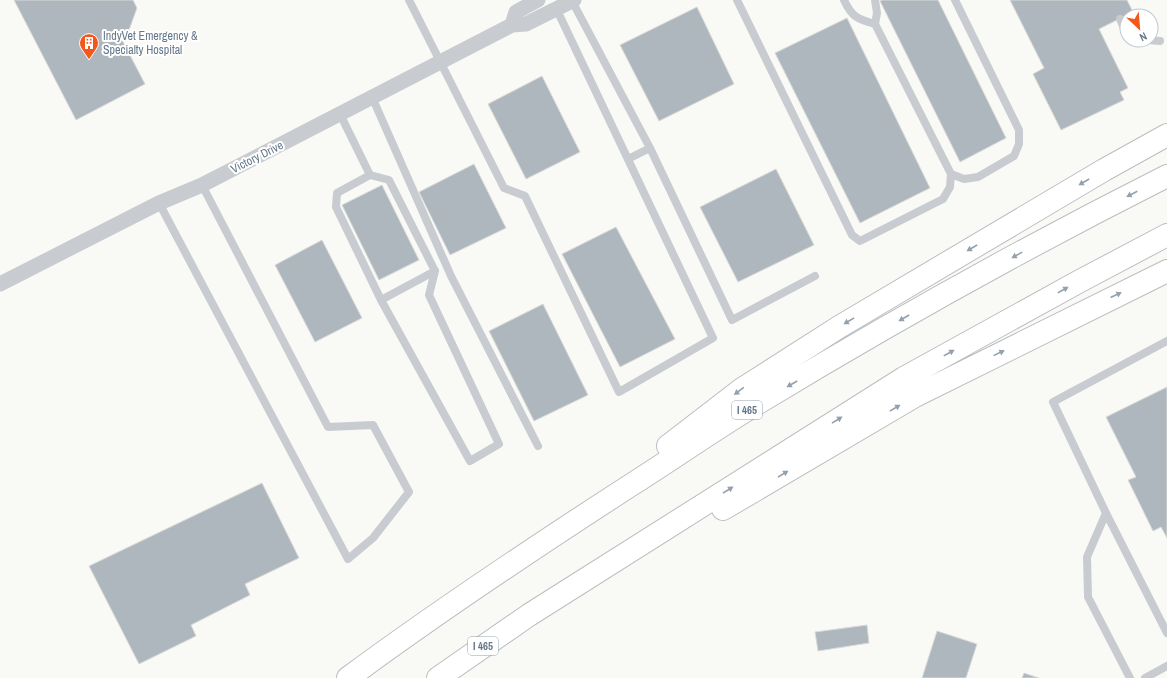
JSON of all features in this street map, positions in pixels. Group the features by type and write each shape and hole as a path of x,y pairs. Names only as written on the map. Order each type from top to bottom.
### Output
{"highway":[{"path":"551,537 742,389 920,278 1167,135"},
{"name":"I 465","path":"348,678 424,621 753,406 990,269 1088,216 1167,176"},
{"name":"I 465","path":"438,678 529,615 904,378 1167,235"},
{"path":"529,615 748,495 914,396 1167,271"}],"street":[{"path":"512,25 516,12 538,0"},
{"name":"Victory Drive","path":"0,284 159,203 202,185 512,25 526,24 573,0"}],"lane":[{"path":"409,0 504,188 525,196 618,392 713,338 556,8"},
{"path":"573,0 650,148 732,320 815,276"},
{"path":"737,0 852,235 860,241 943,199 950,187 951,174 875,24 877,12 875,0"},
{"path":"844,0 851,13 860,20 875,24"},
{"path":"951,174 964,179 978,177 1014,156 1019,144 1019,130 955,0"},
{"path":"372,97 451,276 538,446"},
{"path":"340,114 370,175"},
{"path":"628,159 650,148"},
{"path":"370,175 389,180 435,271 429,295 499,444 470,460 381,300 336,207 337,193 370,175"},
{"path":"159,203 348,559 374,538 409,492 373,425 328,426 202,185"},
{"path":"381,300 435,271"},
{"path":"1167,341 1053,402 1106,513 1167,633"},
{"path":"1106,513 1087,557 1088,597 1130,678"},
{"path":"1145,678 1167,666"}],"building":[{"name":"IndyVet Emergency & Specialty Hospital","path":"14,0 133,0 137,8 129,30 120,36 145,84 76,120"},
{"path":"938,0 1006,138 960,162 880,1"},
{"path":"1010,0 1127,0 1131,8 1119,8 1119,19 1099,29 1128,88 1120,92 1124,100 1061,130 1033,74 1044,68"},
{"path":"697,7 734,84 659,121 620,45"},
{"path":"847,18 930,188 860,223 775,53"},
{"path":"542,76 580,152 526,179 488,104"},
{"path":"474,164 506,228 450,255 419,192"},
{"path":"776,169 814,245 738,282 700,207"},
{"path":"382,185 419,260 379,280 342,205"},
{"path":"616,227 675,339 620,367 562,254"},
{"path":"322,240 362,318 315,342 275,265"},
{"path":"543,304 588,395 534,421 489,331"},
{"path":"1167,387 1167,538 1161,527 1153,531 1128,480 1136,477 1106,417"},
{"path":"262,483 299,558 245,584 250,595 191,625 196,636 139,664 89,566"},
{"path":"867,625 869,643 818,651 815,632"},
{"path":"937,631 977,644 966,678 922,678"},
{"path":"1024,673 1039,678 1022,678"}],"place":[{"name":"IndyVet Emergency & Specialty Hospital","path":"89,60"}]}
